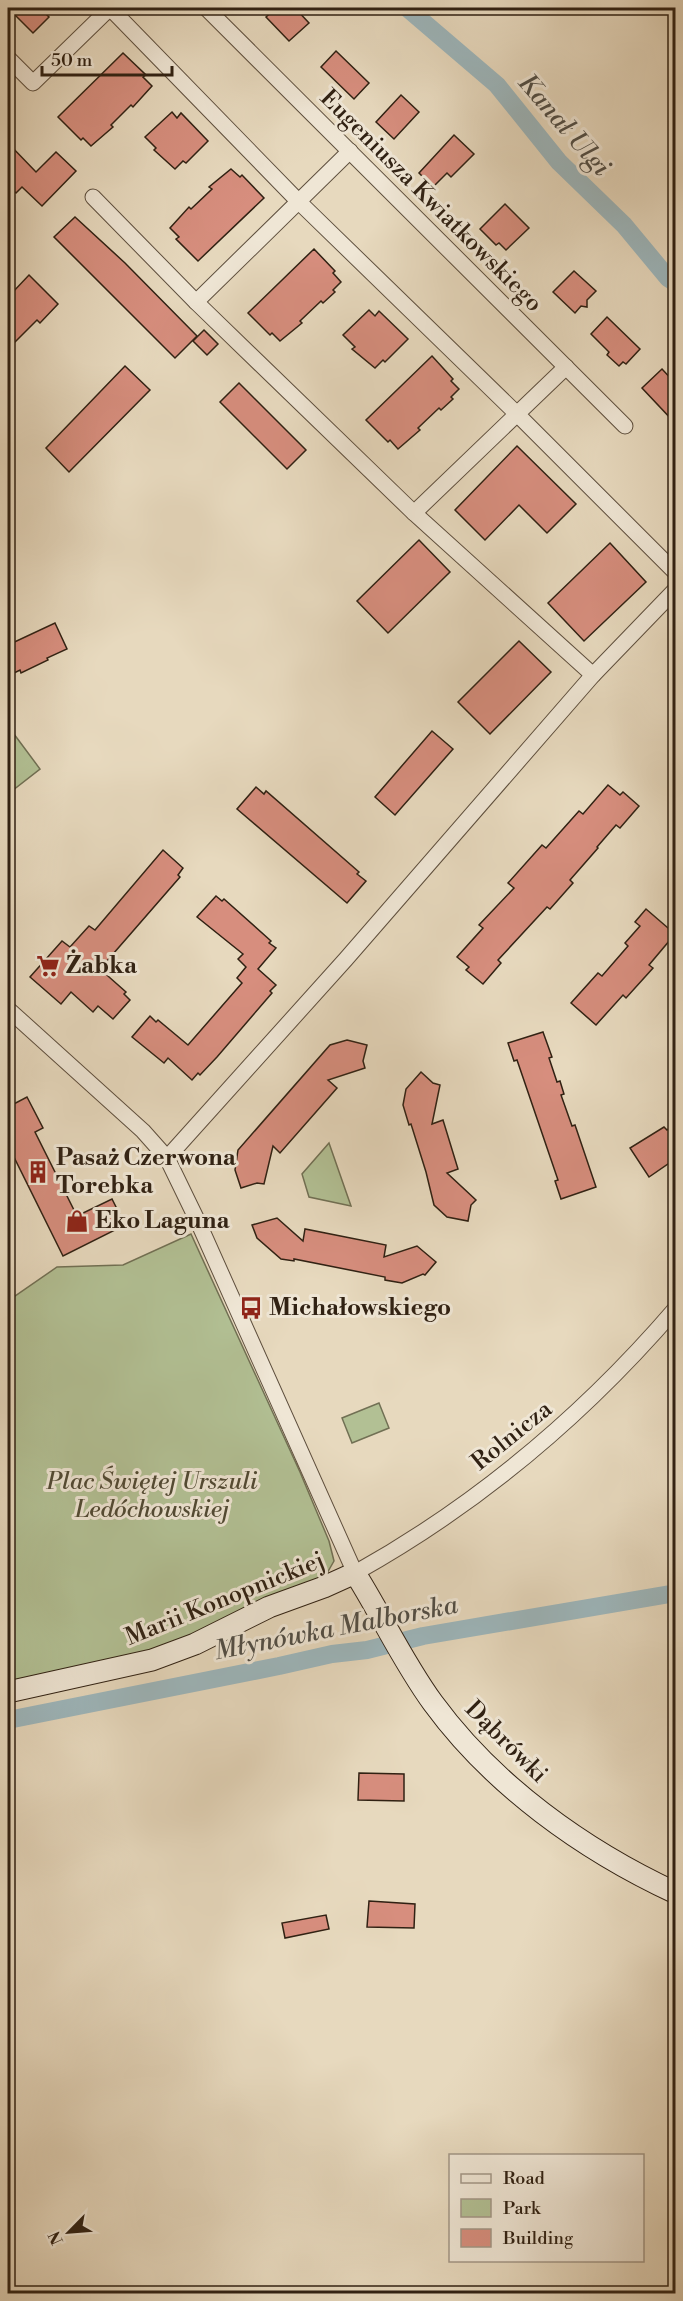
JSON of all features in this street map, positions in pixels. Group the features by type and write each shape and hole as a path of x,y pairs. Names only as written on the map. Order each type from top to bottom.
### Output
{"street":[{"path":"8,58 33,82 111,8 300,202 517,414 675,573"},
{"name":"Eugeniusza Kwiatkowskiego","path":"206,8 625,426"},
{"path":"196,303 350,151"},
{"path":"93,197 196,303 414,513 593,675"},
{"path":"414,513 566,367"},
{"path":"167,1158 354,951 593,675 675,589"},
{"path":"8,1009 143,1131 167,1158 199,1224 355,1573"},
{"name":"Rolnicza","path":"355,1573 384,1557 464,1504 530,1453 606,1385 675,1308"},
{"name":"Dąbrówki","path":"355,1573 433,1703 451,1725 511,1786 545,1814 598,1851 675,1893"},
{"name":"Marii Konopnickiej","path":"8,1692 152,1660 195,1644 269,1607 355,1573"}],"green space":[{"path":"8,726 40,769 8,794"},
{"path":"329,1143 351,1206 309,1197 302,1174"},
{"name":"Plac Świętej Urszuli Ledóchowskiej","path":"191,1234 300,1472 329,1541 334,1561 326,1575 153,1652 8,1684 8,1301 57,1267 123,1265"},
{"path":"379,1403 389,1428 352,1443 342,1418"}],"building":[{"path":"8,8 40,8 49,17 33,33"},
{"path":"276,8 295,8 309,23 289,41 266,17"},
{"path":"336,51 369,83 354,99 321,67"},
{"path":"123,53 146,75 143,77 152,86 133,107 131,105 111,125 113,127 91,146 83,138 81,140 58,117"},
{"path":"401,95 419,112 394,139 376,122"},
{"path":"172,112 177,118 181,113 208,141 186,163 183,161 175,169 154,150 156,148 145,137"},
{"path":"454,135 474,154 451,177 447,173 433,187 419,173"},
{"path":"8,143 36,172 56,152 76,171 42,206 22,187 16,193 8,186"},
{"path":"231,169 240,177 242,175 264,198 198,261 176,239 179,237 170,228 189,207 191,209 212,189 209,187"},
{"path":"505,204 529,228 506,250 499,243 496,245 480,229"},
{"path":"75,217 125,263 197,336 175,358 54,237"},
{"path":"314,249 335,271 333,273 341,282 333,290 335,292 323,303 321,301 300,321 302,323 280,341 272,333 270,335 248,313"},
{"path":"574,271 596,291 587,300 587,307 581,306 575,313 553,292"},
{"path":"29,275 58,304 40,323 37,320 8,349 8,302 14,295 12,293"},
{"path":"369,310 375,316 379,311 408,339 385,362 383,360 375,368 352,349 355,347 343,335"},
{"path":"607,317 640,349 626,364 623,362 619,366 591,334"},
{"path":"204,330 218,344 207,355 193,341"},
{"path":"432,356 459,389 451,397 453,399 441,410 439,408 418,428 420,430 398,449 366,420"},
{"path":"125,366 150,390 69,472 46,448"},
{"path":"662,369 675,383 675,423 642,388"},
{"path":"239,383 306,450 287,469 220,402"},
{"path":"517,446 576,504 547,533 519,505 485,540 455,510"},
{"path":"419,540 450,572 388,633 357,601"},
{"path":"610,543 646,582 584,641 548,603"},
{"path":"55,623 67,649 21,673 20,670 8,676 8,645"},
{"path":"519,641 551,672 490,734 458,702"},
{"path":"432,731 453,749 395,815 375,797"},
{"path":"608,785 620,795 623,792 639,806 620,828 616,825 570,880 573,883 550,909 547,907 498,960 501,963 483,984 466,970 469,967 457,957 483,928 479,925 514,888 508,883 542,845 546,848 579,811 583,814"},
{"path":"256,787 264,794 266,791 359,872 357,874 366,881 347,903 237,809"},
{"path":"163,850 183,868 178,875 180,877 100,969 126,992 124,994 130,1000 113,1019 98,1006 93,1012 71,992 61,1004 30,977 62,941 70,947 89,926 95,930"},
{"path":"216,896 222,901 224,899 276,948 258,969 276,985 270,991 272,993 217,1057 192,1080 168,1058 164,1063 132,1037 150,1016 188,1045 242,983 237,978 246,967 238,959 243,954 197,917"},
{"path":"646,909 675,934 649,965 653,968 626,998 623,995 596,1025 571,1003 598,973 602,976 628,946 625,943 640,926 635,922"},
{"path":"543,1032 552,1057 549,1058 557,1082 560,1081 564,1094 561,1095 572,1126 575,1125 596,1187 561,1199 555,1181 558,1180 517,1060 514,1061 508,1043"},
{"path":"347,1040 367,1045 363,1061 365,1068 328,1080 337,1088 280,1153 273,1146 264,1184 257,1183 241,1188 235,1170 238,1150 330,1045"},
{"path":"421,1072 433,1083 440,1085 432,1124 443,1120 458,1169 447,1173 476,1200 471,1205 468,1221 447,1217 434,1205 426,1172 403,1105 406,1089"},
{"name":"Pasaż Czerwona Torebka","path":"27,1097 43,1128 35,1132 77,1216 112,1199 125,1225 63,1256 8,1145 8,1107"},
{"path":"675,1125 675,1159 649,1177 630,1148 664,1127 667,1130"},
{"path":"277,1218 303,1241 305,1229 386,1245 384,1257 417,1246 436,1262 425,1275 402,1283 385,1280 385,1277 294,1259 294,1261 281,1259 257,1238 252,1225"},
{"path":"359,1773 404,1774 404,1801 358,1800"},
{"path":"369,1901 415,1904 414,1928 367,1927"},
{"path":"326,1915 329,1929 285,1938 282,1923"}],"waterway":[{"name":"Kanał Ulgi","path":"407,8 497,85 559,162 624,225 668,278 676,283"},
{"name":"Młynówka Malborska","path":"8,1720 332,1654 367,1650 423,1636 676,1593"}],"place":[{"name":"Żabka","path":"48,966"},
{"name":"Pasaż Czerwona Torebka","path":"38,1172"},
{"name":"Eko Laguna","path":"77,1221"},
{"name":"Michałowskiego","path":"251,1308"}]}
